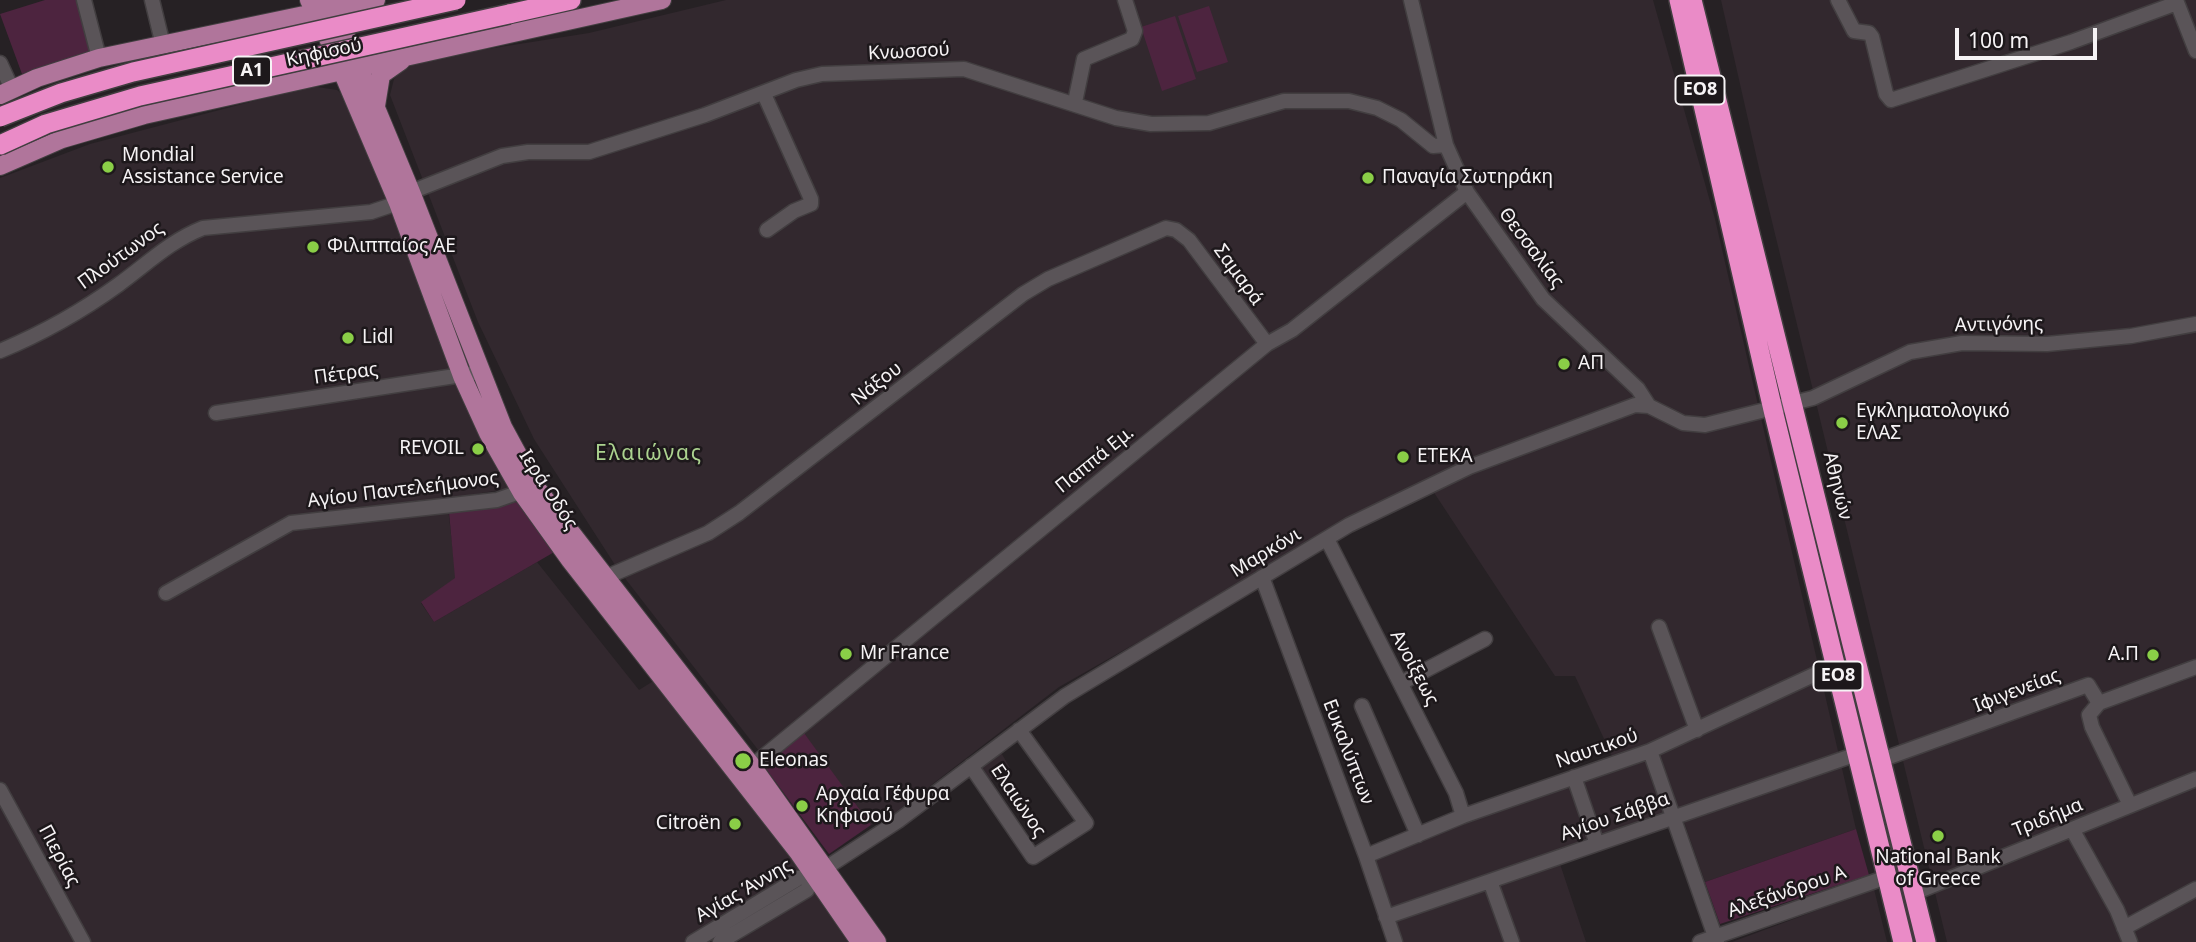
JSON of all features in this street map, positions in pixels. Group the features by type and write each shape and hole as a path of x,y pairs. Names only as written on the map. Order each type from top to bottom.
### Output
{"highway":[{"name":"Α1","path":"0,117 48,97 121,75 456,0"},
{"name":"Α1","path":"0,145 46,124 140,96 571,0"},
{"path":"1667,0 1710,182 1725,233 1739,266"},
{"name":"ΕΟ8","path":"1679,0 1773,410 1903,942"},
{"name":"Αθηνών","path":"1692,0 1926,942"},
{"path":"1705,0 1746,174 1758,259"}],"main road":[{"path":"272,23 292,10 298,0"},
{"path":"6,92 99,58 272,23 321,5 366,0"},
{"path":"341,71 349,44 363,19 390,0"},
{"path":"622,8 652,0"},
{"name":"Κηφισού","path":"0,166 85,131 205,101 662,0"},
{"name":"Ιερά Οδός","path":"321,5 349,44 376,109 462,376 488,433 528,490 877,942"},
{"name":"Ιερά Οδός","path":"321,5 327,36 355,105 404,197 481,372 528,490 604,578 752,766 820,871 860,942"},
{"path":"272,23 300,25 379,54 418,54"},
{"path":"285,83 312,59 327,36"},
{"path":"191,39 202,38 215,43 230,63 230,74 225,86 218,94 205,101"},
{"path":"376,109 382,75 391,65 418,54"},
{"path":"310,78 337,84 355,105"}],"street":[{"path":"85,0 99,58"},
{"path":"152,0 163,45"},
{"path":"1075,102 1084,59 1132,40 1135,32 1125,0"},
{"name":"Θεσσαλίας","path":"1411,0 1446,145 1467,192 1543,299 1638,389 1649,407"},
{"path":"1838,0 1854,31 1869,33 1872,37 1886,94 1891,100 2071,42 2177,2 2196,51"},
{"path":"0,63 6,92"},
{"name":"Κνωσσού","path":"404,197 502,156 540,152 589,152 764,94 796,80 822,75 964,69 1042,95 1075,102 1116,118 1152,124 1209,123 1284,101 1349,101 1377,108 1401,120 1433,146 1446,145"},
{"path":"764,94 811,199 811,204 794,211 767,230"},
{"name":"Παππά Εμ.","path":"752,766 1267,344 1292,330 1467,192"},
{"name":"Πλούτωνος","path":"0,351 28,340 94,300 180,237 204,228 371,212 404,197"},
{"name":"Νάξου","path":"604,578 708,533 739,513 1023,294 1048,279 1166,228 1176,230"},
{"name":"Σαμαρά","path":"1176,230 1189,240 1267,344"},
{"name":"Αντιγόνης","path":"1773,410 1794,405 1910,352 1962,343 2047,344 2131,336 2196,324"},
{"name":"Πέτρας","path":"216,413 481,372"},
{"name":"Μαρκόνι","path":"820,871 898,821 1065,696 1327,539 1469,467 1631,406 1649,407"},
{"path":"1649,407 1683,423 1699,425 1773,410"},
{"name":"Αγίου Παντελεήμονος","path":"166,593 291,523 496,500 528,490"},
{"name":"Ανοίξεως","path":"1327,539 1401,683 1455,793 1463,816"},
{"name":"Ευκαλύπτων","path":"1262,578 1366,856 1395,942"},
{"path":"1659,627 1697,730"},
{"path":"1401,683 1485,639"},
{"name":"Ναυτικού","path":"1366,856 1463,816 1650,751 1835,665"},
{"path":"2130,806 2092,727 2089,715 2099,703 2196,667"},
{"name":"Ιφιγενείας","path":"1881,760 2088,685 2099,703"},
{"path":"1362,706 1418,835"},
{"name":"Ελαιώνος","path":"971,766 1032,857 1086,822 1019,730"},
{"path":"1650,751 1717,939"},
{"name":"Αγίου Σάββα","path":"1386,917 1857,754"},
{"path":"1574,777 1597,844"},
{"name":"Τριδήμα","path":"1914,892 2196,779"},
{"name":"Πιερίας","path":"0,790 83,942"},
{"path":"2072,829 2130,942"},
{"name":"Αγίας Άννης","path":"693,942 799,878 820,871"},
{"name":"Αγίας Άννης","path":"720,942 807,890 820,871"},
{"name":"Αλεξάνδρου Α","path":"1700,942 1717,939 1887,877"},
{"path":"1490,881 1512,942"},
{"path":"2124,928 2196,889"}],"shaded area":[{"path":"45,0 77,0 90,51 22,74 0,14"},
{"path":"726,0 1653,0 1715,219 1856,829 1705,882 1683,819 1559,861 1586,942 1400,942 1371,858 1617,767 1575,676 1555,676 1427,482 1320,534 1263,571 1059,687 887,819 871,825 795,722 759,751 617,568 534,439 478,322 390,95 394,79 404,67 418,60 589,33"},
{"path":"1721,0 2196,0 2196,942 1947,942 1759,168"},
{"path":"1209,6 1228,62 1197,72 1178,16"},
{"path":"1175,16 1196,79 1162,91 1141,27"},
{"path":"311,86 337,90 356,105 511,488 447,499 456,578 421,603 434,622 537,562 639,690 655,680 801,868 684,942 0,942 0,178 90,144"},
{"path":"1790,431 1920,942 1912,942 1787,432"},
{"path":"520,501 556,551 434,622 421,602 455,578 449,512 498,507"},
{"path":"804,733 871,825 829,854 763,765"},
{"path":"999,749 1010,768 985,784 974,768"},
{"path":"1856,829 1869,875 1720,924 1705,882"},
{"path":"816,887 853,942 738,942 751,931"},
{"path":"1874,889 1887,942 1732,942"}],"place":[{"name":"Mondial Assistance Service","path":"108,167"},
{"name":"Παναγία Σωτηράκη","path":"1368,178"},
{"name":"Φιλιππαίος ΑΕ","path":"313,247"},
{"name":"Lidl","path":"348,338"},
{"name":"ΑΠ","path":"1564,364"},
{"name":"Εγκληματολογικό ΕΛΑΣ","path":"1842,423"},
{"name":"REVOIL","path":"478,449"},
{"name":"ΕΤΕΚΑ","path":"1403,457"},
{"name":"Mr France","path":"846,654"},
{"name":"Α.Π","path":"2153,655"},
{"name":"Eleonas","path":"743,761"},
{"name":"Αρχαία Γέφυρα Κηφισού","path":"802,806"},
{"name":"Citroën","path":"735,824"},
{"name":"National Bank of Greece","path":"1938,836"}],"district":[{"name":"Ελαιώνας","path":"649,454"}]}
